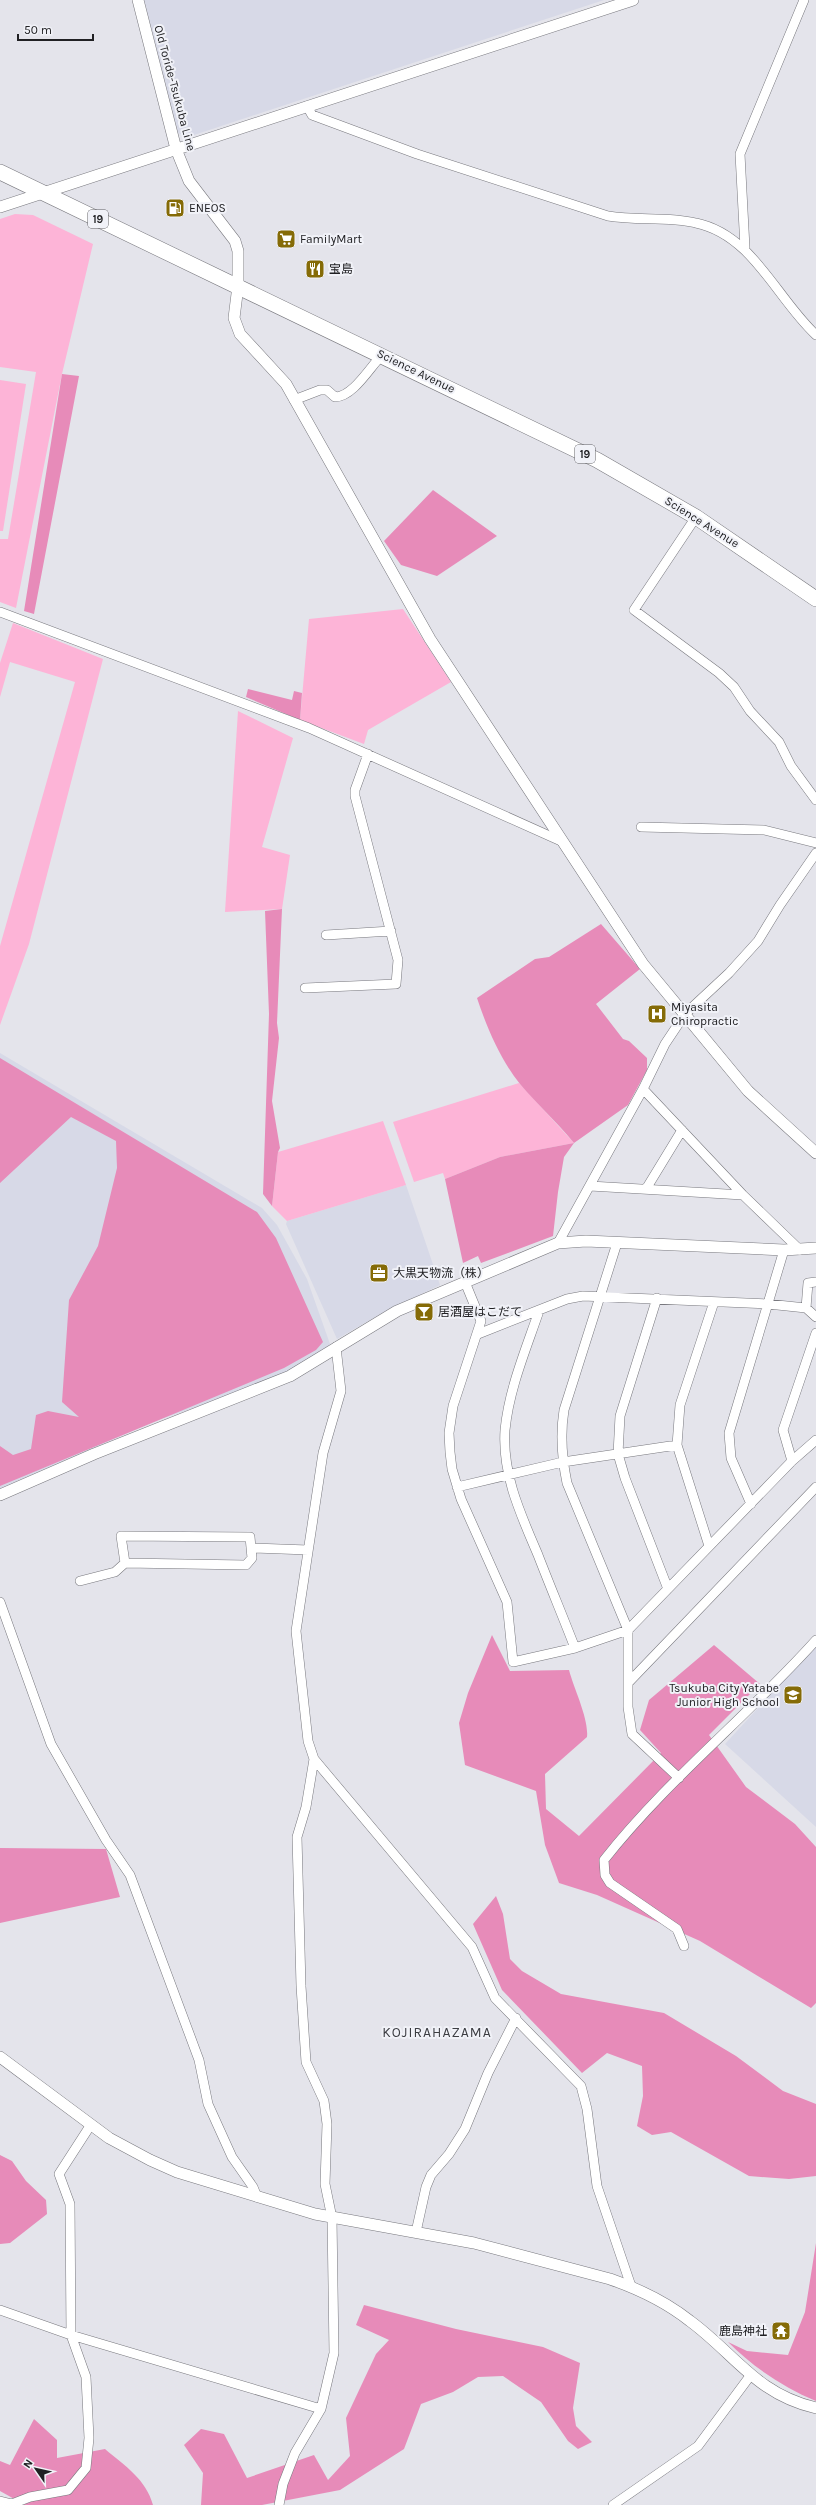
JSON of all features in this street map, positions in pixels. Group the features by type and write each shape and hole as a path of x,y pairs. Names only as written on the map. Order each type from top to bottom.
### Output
{"main road":[{"name":"Science Avenue","path":"0,172 382,354 597,460 696,517 816,599"}],"street":[{"name":"Old Toride-Tsukuba Line","path":"138,0 176,149 189,181 235,241 238,252 238,286 234,318 240,334 286,384 430,640 643,964 748,1091 816,1153"},
{"path":"0,208 42,192 633,0"},
{"path":"745,248 740,154 804,0"},
{"path":"307,106 312,115 417,154 600,213 628,220 676,220 695,222 728,235 745,248 797,318 816,335"},
{"path":"294,400 320,390 327,390 335,397 342,397 382,354"},
{"path":"696,517 634,610 719,673 734,687 750,712 779,742 791,766 816,800"},
{"path":"0,612 236,699 368,754 562,842"},
{"path":"305,988 396,984 398,960 355,796 355,790 368,754"},
{"path":"641,827 764,830 816,843"},
{"path":"558,1243 643,1089 665,1044 685,1014 729,973 758,941 780,905 813,865 816,853"},
{"path":"326,935 391,932"},
{"path":"643,1089 743,1195 800,1250"},
{"path":"646,1189 682,1130"},
{"path":"590,1186 743,1195"},
{"path":"0,1495 94,1454 290,1376 397,1311 558,1243 586,1241 784,1250 816,1248"},
{"path":"617,1243 564,1410 561,1429 563,1462 567,1484 628,1630 629,1723 632,1734 679,1778"},
{"path":"751,1504 731,1458 729,1433 784,1250"},
{"path":"465,1282 481,1321 478,1334 453,1406 449,1433 452,1469 457,1487 508,1602 513,1662 576,1648 628,1630 792,1461 816,1440"},
{"path":"806,1308 808,1283 816,1282"},
{"path":"478,1334 567,1299 601,1295 768,1304 806,1308 816,1317"},
{"path":"657,1298 620,1416 618,1454 624,1478 668,1589"},
{"path":"709,1546 677,1445 680,1405 714,1302"},
{"path":"539,1311 515,1384 507,1419 505,1452 508,1475 516,1501 576,1648"},
{"path":"792,1461 783,1430 816,1333"},
{"path":"336,1347 341,1391 323,1453 296,1631 308,1741 314,1759 472,1947 495,1998 581,2086 587,2109 597,2186 631,2286"},
{"path":"457,1487 563,1462 677,1445"},
{"path":"629,1682 816,1487"},
{"path":"80,1581 115,1572 125,1563 246,1565 252,1558 252,1548 250,1537 121,1536 125,1563"},
{"path":"252,1548 308,1550"},
{"path":"0,1602 51,1744 106,1840 130,1875 199,2060 208,2104 232,2157 257,2197"},
{"path":"684,1946 677,1928 610,1883 605,1875 604,1860 620,1839 679,1778 781,1680 816,1640"},
{"path":"279,2505 283,2484 295,2453 321,2409 334,2353 332,2218 324,2184 327,2118 324,2101 306,2062 301,1986 297,1837 306,1807 314,1759"},
{"path":"416,2232 426,2187 431,2175 449,2154 465,2129 488,2073 516,2018"},
{"path":"0,2057 90,2126 129,2150 163,2166 257,2197 332,2218 474,2243 610,2279 631,2286 650,2295 690,2321 750,2376 784,2396 816,2408"},
{"path":"0,2502 12,2504 30,2497 68,2490 86,2468 89,2438 86,2377 71,2335 70,2204 59,2174 90,2126"},
{"path":"0,2310 71,2335 321,2409"},
{"path":"613,2505 698,2446 750,2376"}],"shaded area":[{"path":"144,0 604,0 188,137 178,133"},
{"path":"15,214 33,215 93,244 62,374 16,608 0,602 0,539 8,539 36,372 0,367 0,219"},
{"path":"62,374 79,376 34,614 24,611"},
{"path":"0,380 26,384 3,531 0,531"},
{"path":"433,490 497,536 437,576 401,565 384,541"},
{"path":"403,609 451,682 368,730 364,744 300,720 309,619"},
{"path":"13,623 103,659 29,944 0,1025 0,946 75,682 10,662 0,697 0,663"},
{"path":"248,689 292,700 294,691 302,693 300,720 246,697"},
{"path":"238,711 293,738 262,847 290,855 282,909 225,912"},
{"path":"282,909 277,1023 279,1038 272,1101 280,1148 278,1152 272,1206 263,1194 269,1014 265,911"},
{"path":"601,924 640,969 596,1004 623,1039 629,1041 647,1058 647,1070 628,1105 574,1143 520,1084 506,1064 485,1021 477,998 535,959 549,957"},
{"path":"0,1053 262,1208 277,1225 307,1279 330,1344 328,1347 284,1374 258,1386 155,1421 0,1489"},
{"path":"0,1058 257,1212 276,1238 323,1342 316,1350 284,1368 0,1486 0,1446 13,1455 31,1449 36,1415 48,1411 79,1417 62,1402 69,1300 98,1246 117,1168 116,1141 71,1117 0,1183"},
{"path":"519,1083 574,1143 500,1157 445,1179 443,1173 414,1182 393,1122"},
{"path":"383,1121 406,1185 287,1221 272,1206 278,1152"},
{"path":"574,1143 564,1157 553,1236 481,1263 478,1256 463,1263 445,1179 500,1157"},
{"path":"406,1185 440,1285 382,1313 337,1339 286,1224 287,1221"},
{"path":"492,1635 510,1671 569,1670 584,1713 587,1737 545,1774 546,1809 579,1836 661,1753 640,1730 649,1700 714,1645 760,1684 709,1735 746,1787 795,1824 816,1847 816,2003 811,2008 700,1941 597,1895 559,1883 545,1845 536,1791 465,1765 459,1723 468,1693"},
{"name":"Tsukuba City Yatabe Junior High School","path":"816,1645 816,1827 725,1744"},
{"path":"0,1848 106,1849 120,1897 0,1923"},
{"path":"496,1896 503,1914 510,1959 522,1971 561,1994 664,2013 736,2056 783,2091 816,2104 816,2176 789,2179 749,2176 671,2132 652,2135 637,2126 643,2096 642,2066 607,2053 582,2073 502,1990 473,1924"},
{"path":"0,2155 12,2161 26,2181 46,2200 47,2214 10,2243 0,2244"},
{"path":"816,2243 816,2401 792,2390 769,2376 728,2342 747,2351 788,2355 805,2312"},
{"path":"364,2305 456,2329 543,2347 580,2363 573,2408 576,2426 592,2442 578,2449 568,2441 541,2402 503,2376 478,2377 453,2392 421,2404 404,2449 340,2490 262,2505 201,2505 203,2473 184,2445 201,2429 224,2434 247,2478 314,2455 328,2480 350,2456 346,2418 376,2354 389,2340 356,2325"},
{"path":"34,2419 57,2440 57,2458 105,2449 140,2480 150,2496 153,2505 25,2505 0,2491 0,2461 10,2465"}],"place":[{"name":"ENEOS","path":"175,208"},
{"name":"FamilyMart","path":"286,239"},
{"name":"宝島","path":"315,269"},
{"name":"Miyasita Chiropractic","path":"657,1014"},
{"name":"大黒天物流（株）","path":"379,1273"},
{"name":"居酒屋はこだて","path":"424,1312"},
{"name":"Tsukuba City Yatabe Junior High School","path":"793,1695"},
{"name":"鹿島神社","path":"781,2331"}],"district":[{"name":"KOJIRAHAZAMA","path":"437,2032"}]}
